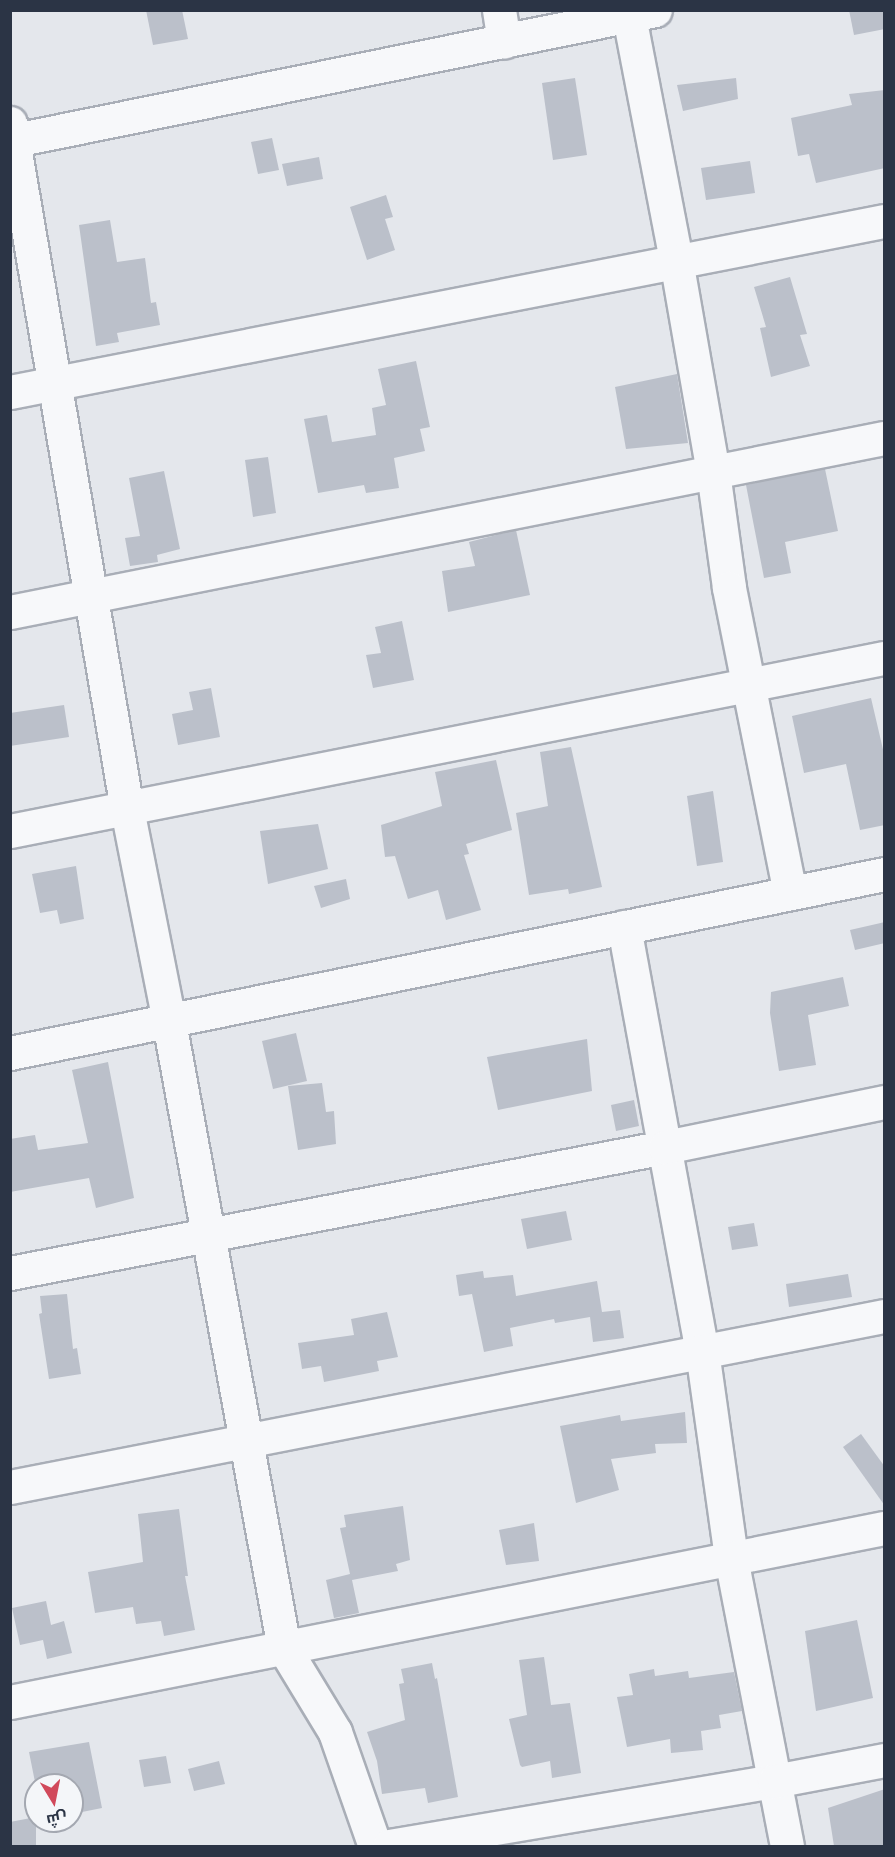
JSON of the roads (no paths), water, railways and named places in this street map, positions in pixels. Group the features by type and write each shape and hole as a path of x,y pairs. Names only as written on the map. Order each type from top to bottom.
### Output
{"street":[{"path":"375,1846 335,1732 284,1648 169,1022 127,809 12,134 501,26 642,13 676,260 713,472 729,588 790,893"},
{"path":"10,392 676,260 885,221"},
{"path":"10,612 885,438"},
{"path":"10,831 885,658"},
{"path":"10,1053 885,874"},
{"path":"624,927 702,1351 731,1558 787,1846"},
{"path":"10,1273 207,1233 665,1148 885,1102"},
{"path":"10,1487 885,1316"},
{"path":"10,1702 885,1528"},
{"path":"389,1846 885,1760"}]}
